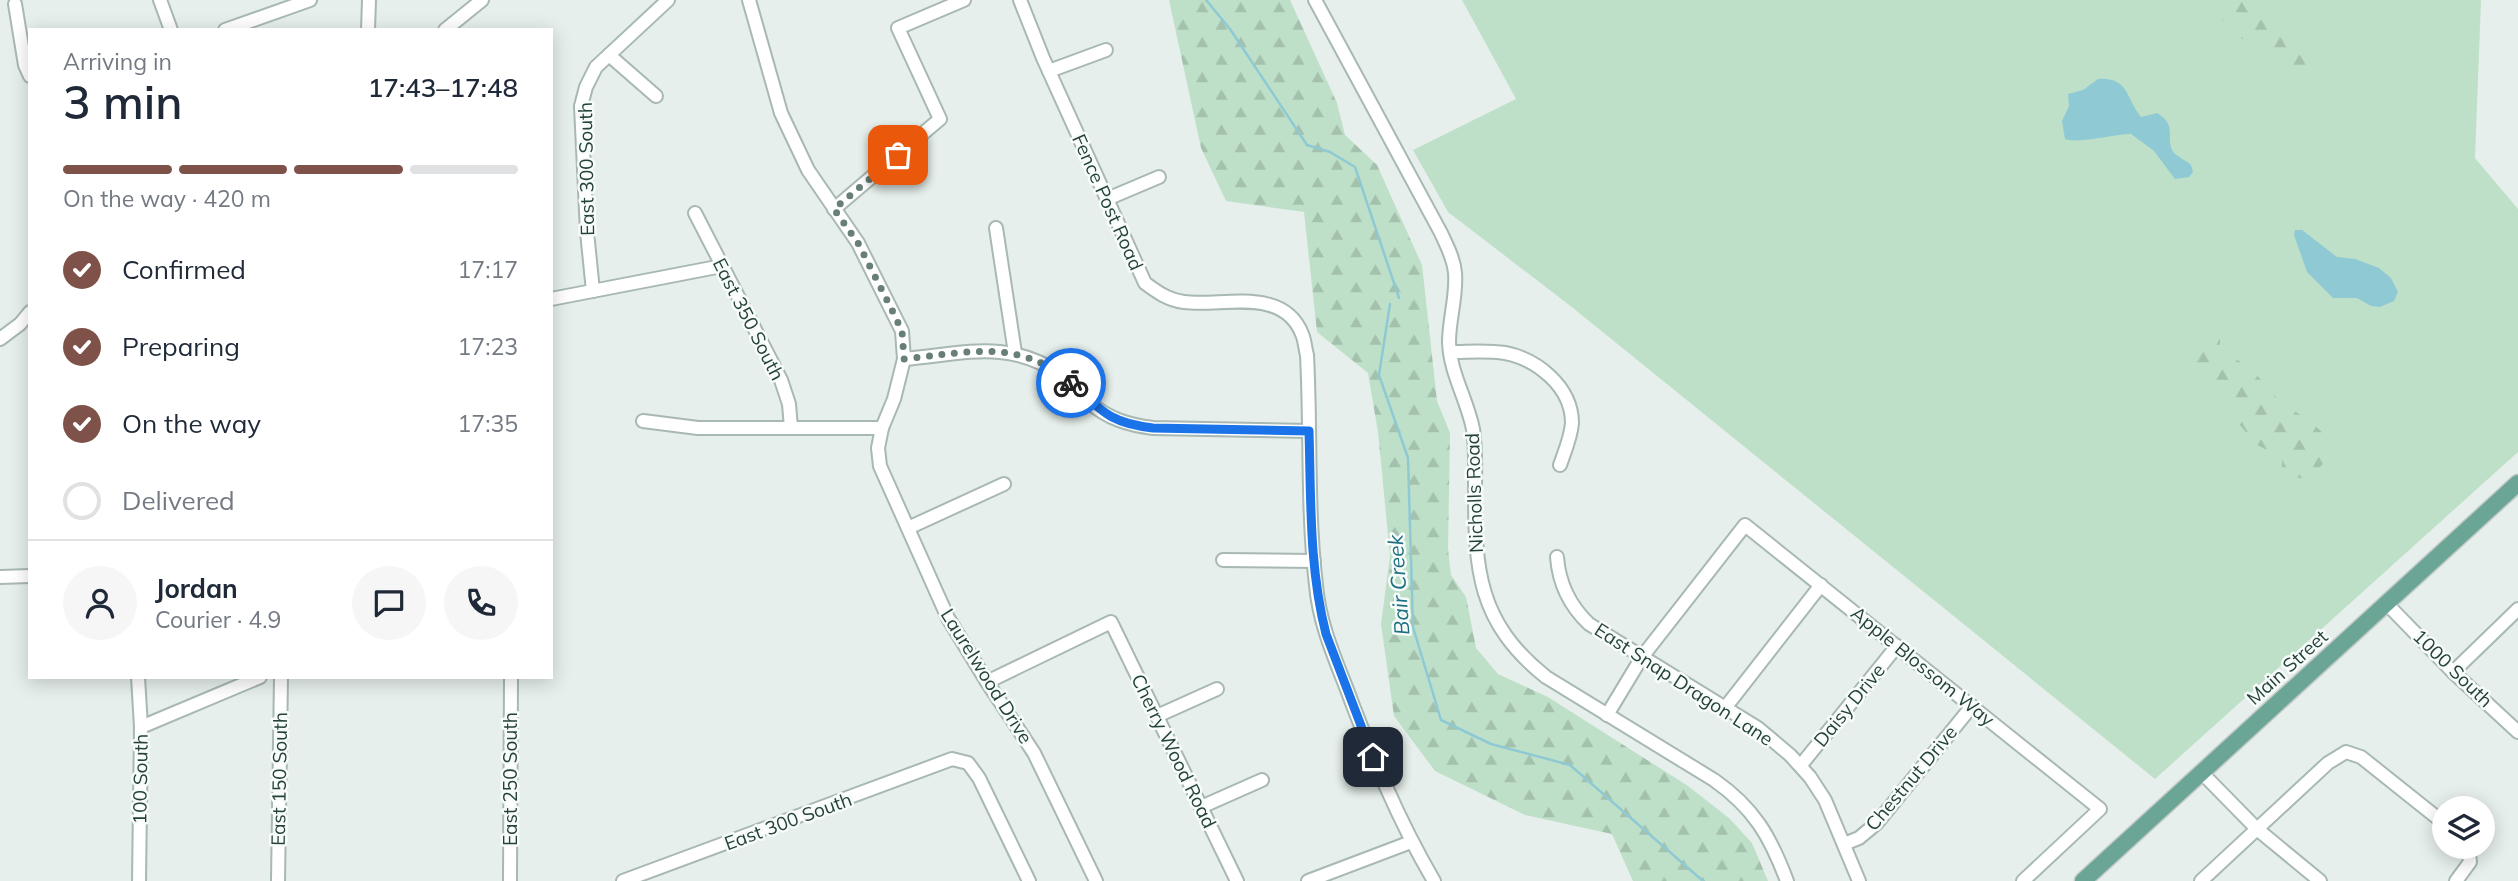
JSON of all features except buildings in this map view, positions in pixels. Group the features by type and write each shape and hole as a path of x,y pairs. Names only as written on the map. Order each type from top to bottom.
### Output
{"main road":[{"name":"Main Street","path":"2083,881 2518,483"}],"street":[{"path":"160,0 170,28"},
{"path":"231,28 310,0"},
{"path":"368,28 369,0"},
{"path":"447,28 482,0"},
{"name":"East 300 South","path":"593,291 587,232 581,106 586,87 596,67 668,0"},
{"path":"749,0 781,113 808,170 858,243 891,308 902,331 904,359 968,351 996,350 1015,353 1063,376 1091,404 1110,418 1133,426 1309,431"},
{"path":"834,209 940,119 898,28 964,0"},
{"name":"Fence Post Road","path":"1020,0 1049,71 1145,283 1162,296 1183,302 1264,303 1287,313 1302,333 1308,373 1316,587 1326,634 1364,736 1412,842 1434,881"},
{"name":"Nicholls Road","path":"1315,0 1450,254 1455,282 1450,352 1473,429 1476,559 1488,602 1507,638 1524,658 1546,677 1736,796 1768,835 1787,881"},
{"path":"15,4 28,72"},
{"path":"1049,71 1106,50"},
{"path":"610,55 656,96"},
{"path":"1107,199 1159,177"},
{"name":"East 350 South","path":"695,213 781,380 789,404 791,428"},
{"path":"996,228 1015,353"},
{"path":"553,299 722,266"},
{"path":"0,339 28,314"},
{"path":"1450,352 1506,353 1536,366 1556,383 1568,401 1572,423 1560,465"},
{"name":"Laurelwood Drive","path":"904,359 894,399 882,428 878,448 880,466 948,618 1034,753 1096,881"},
{"path":"643,421 698,428 882,428"},
{"path":"908,528 1004,484"},
{"name":"Apple Blossom Way","path":"1642,657 1745,525 2100,809 2022,881"},
{"name":"East Snap Dragon Lane","path":"1558,557 1563,586 1581,616 1609,638 1767,735 1801,765 1825,800 1859,881"},
{"path":"1223,560 1314,561"},
{"path":"4,577 28,576"},
{"path":"1725,708 1821,585"},
{"name":"1000 South","path":"2387,604 2452,672 2518,732"},
{"path":"2452,672 2518,609"},
{"name":"Cherry Wood Road","path":"987,682 1111,622 1237,881"},
{"name":"Daisy Drive","path":"1801,765 1897,646"},
{"path":"1606,715 1642,657"},
{"name":"100 South","path":"138,679 141,727 139,881"},
{"path":"141,727 256,679"},
{"name":"East 150 South","path":"278,881 281,679"},
{"name":"East 250 South","path":"510,881 511,679"},
{"path":"1157,716 1217,689"},
{"name":"Chestnut Drive","path":"1844,844 1864,834 1877,823 1972,706"},
{"path":"2201,881 2328,762 2346,752 2361,758 2432,814"},
{"name":"East 300 South","path":"623,881 951,759 968,764 979,778 1029,881"},
{"path":"2202,773 2257,829 2320,881"},
{"path":"1201,807 1262,780"},
{"path":"1308,881 1412,842"},
{"path":"2456,881 2470,859"}],"green space":[{"path":"1169,0 1290,0 1337,103 1345,135 1377,165 1422,265 1437,401 1450,433 1448,549 1451,575 1466,597 1476,648 1498,674 1548,697 1688,786 1729,818 1752,843 1768,881 1633,881 1612,834 1525,815 1435,771 1394,716 1381,624 1390,556 1378,432 1368,373 1317,332 1304,212 1226,201 1201,148"},
{"path":"1462,0 2481,0 2475,158 2518,209 2518,452 2155,779 1573,308 1448,212 1413,150 1516,99"},
{"path":"2201,0 2243,0 2315,55 2311,67 2296,78 2287,74 2241,38"},
{"path":"2201,332 2220,339 2220,350 2248,367 2277,398 2325,436 2329,446 2328,456 2321,467 2305,479 2294,477 2282,467 2282,457 2257,445 2209,389 2188,359 2192,340"}],"water":[{"path":"2098,79 2108,79 2121,85 2141,117 2157,113 2163,117 2169,126 2172,150 2191,165 2193,172 2189,177 2175,179 2154,151 2131,134 2065,139 2062,121 2069,106 2068,94 2083,90"},
{"path":"2295,230 2302,230 2337,257 2355,259 2379,268 2391,278 2398,292 2394,301 2380,307 2371,306 2357,298 2333,298 2307,272 2294,235"}],"waterway":[{"name":"Bair Creek","path":"1206,0 1230,29 1307,145 1330,152 1355,167 1399,298"},
{"name":"Bair Creek","path":"1390,304 1379,375 1408,458 1413,627 1441,720 1491,744 1570,765 1703,881"}],"way so far":[{"path":"898,155 834,209 858,243 902,331 904,359 996,350 1015,353 1038,362 1071,383"}],"route":[{"path":"1071,383 1091,404 1110,418 1133,426 1309,431 1314,561 1321,614 1326,634 1373,757"}]}
